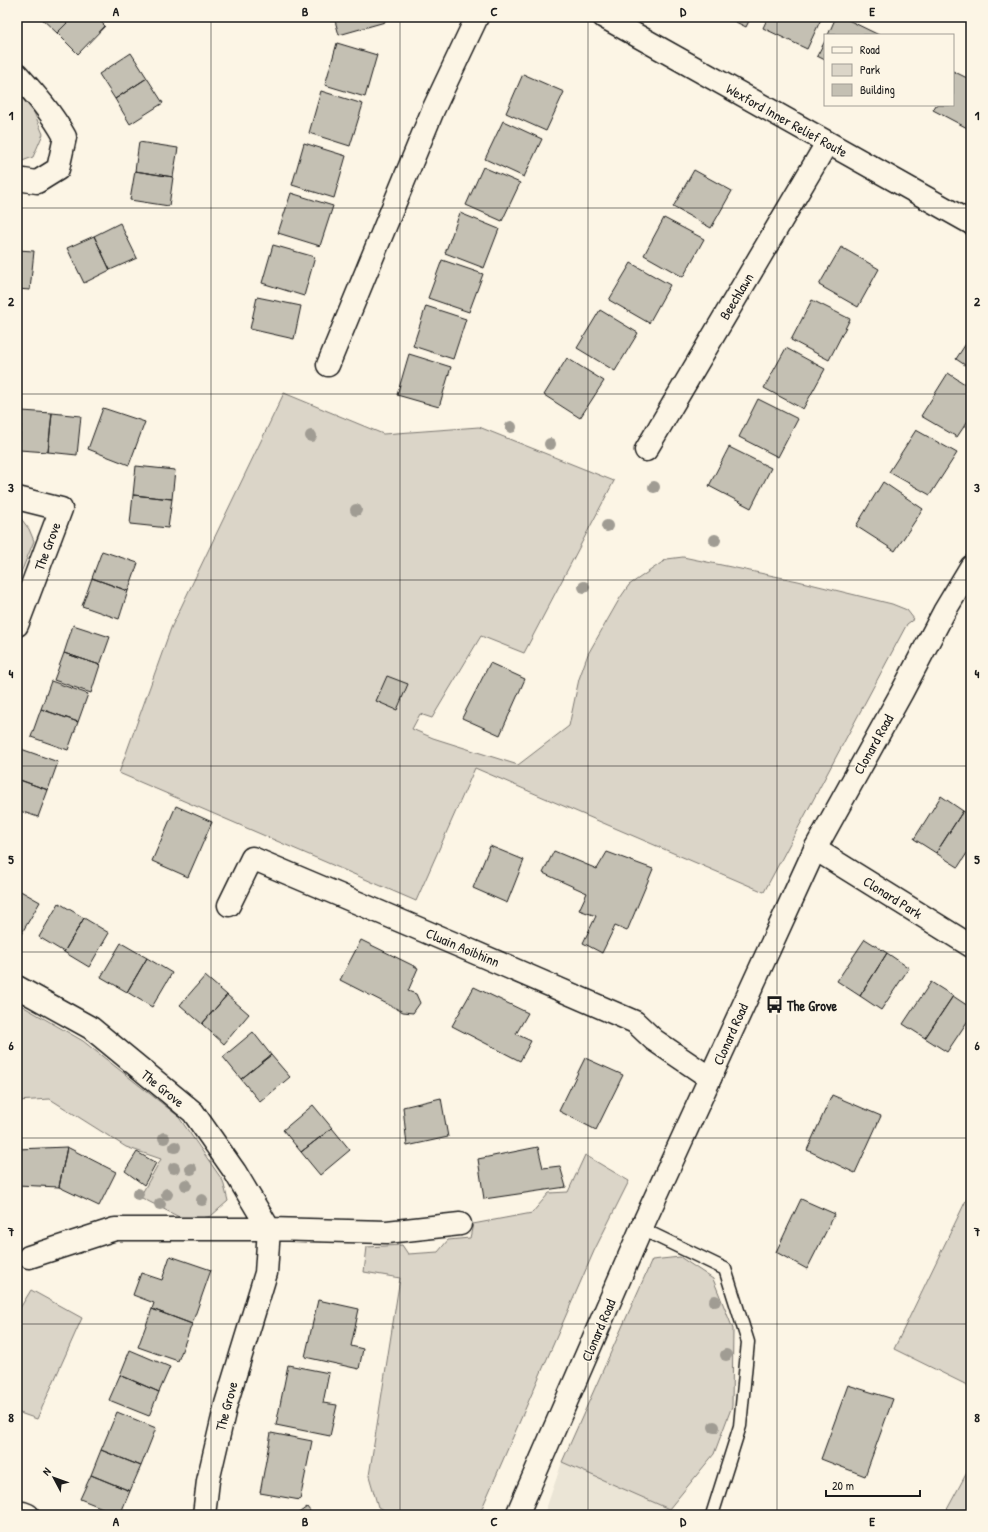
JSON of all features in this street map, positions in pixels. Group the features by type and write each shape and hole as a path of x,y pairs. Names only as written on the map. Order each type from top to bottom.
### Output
{"street":[{"path":"328,365 433,110 477,17"},
{"name":"Wexford Inner Relief Route","path":"604,17 971,223"},
{"path":"17,74 54,116 65,137 58,169 37,182 17,179"},
{"name":"Beechlawn","path":"646,450 827,143"},
{"name":"The Grove","path":"17,498 61,509 17,625"},
{"name":"Clonard Road","path":"517,1515 642,1229 815,849 902,692 944,612 971,567"},
{"name":"Clonard Park","path":"815,849 971,946"},
{"name":"Cluain Aoibhinn","path":"229,905 252,858 634,1022 654,1040 710,1078"},
{"name":"The Grove","path":"17,987 91,1028 193,1112 235,1172 269,1229 266,1273 226,1404 208,1480 204,1515"},
{"path":"29,1257 115,1229 269,1229 387,1232 460,1224"},
{"path":"17,1515 23,1513 28,1515"}],"lane":[{"path":"642,1229 725,1269 748,1342 740,1426 712,1515"}],"shaded area":[{"path":"562,1462 684,1515 544,1515"}],"green space":[{"path":"17,93 33,110 43,134 33,157 17,163"},
{"path":"284,393 383,434 479,427 614,481 524,653 481,636 432,718 420,714 412,729 433,738 518,765 569,726 579,679 588,654 620,598 629,585 667,559 683,557 798,581 892,604 907,610 914,619 907,624 764,892 475,768 416,901 119,773 171,628"},
{"path":"17,516 19,516 29,529 34,541 17,582"},
{"path":"17,1003 83,1041 178,1116 223,1181 228,1201 211,1216 187,1221 140,1197 161,1159 126,1147 50,1099 17,1101"},
{"path":"585,1155 629,1181 594,1251 479,1515 393,1515 378,1507 369,1476 400,1278 364,1272 367,1247 402,1245 408,1254 438,1252 448,1240 470,1238 473,1224 532,1213 549,1193 568,1192"},
{"path":"971,1190 971,1387 894,1349"},
{"path":"680,1257 713,1279 733,1329 732,1406 714,1454 669,1509 562,1462 652,1260"},
{"path":"31,1290 82,1318 37,1419 17,1412 17,1313"},
{"path":"971,1465 971,1515 944,1515"}],"building":[{"path":"40,17 73,17 57,33"},
{"path":"73,17 96,17 105,26 78,54 57,33"},
{"path":"334,17 384,17 385,22 339,35"},
{"path":"726,17 751,17 746,27"},
{"path":"768,17 822,17 807,49 763,28"},
{"path":"836,17 842,17 877,34 828,34"},
{"path":"337,43 377,55 365,97 325,85"},
{"path":"824,43 824,60 817,56"},
{"path":"131,53 147,78 115,99 99,74"},
{"path":"954,72 971,80 971,130 933,110 935,106 954,106"},
{"path":"523,74 564,92 546,131 506,113"},
{"path":"147,78 163,103 130,124 115,99"},
{"path":"321,91 363,104 350,146 309,133"},
{"path":"503,121 542,139 524,177 485,159"},
{"path":"139,142 178,148 173,177 135,171"},
{"path":"304,143 346,156 334,198 292,185"},
{"path":"483,167 520,183 502,221 466,205"},
{"path":"694,170 732,191 711,228 673,207"},
{"path":"135,171 173,177 169,206 130,200"},
{"path":"291,193 333,206 320,246 278,233"},
{"path":"460,213 499,229 484,268 445,253"},
{"path":"664,218 704,239 683,277 644,255"},
{"path":"120,223 137,258 110,270 94,236"},
{"path":"94,236 110,270 84,283 67,248"},
{"path":"273,245 315,257 304,296 262,283"},
{"path":"841,247 879,269 858,307 819,285"},
{"path":"17,250 34,251 30,290 17,289"},
{"path":"442,260 483,274 469,312 428,298"},
{"path":"631,263 670,285 649,323 609,300"},
{"path":"257,297 301,306 294,339 250,329"},
{"path":"812,300 850,319 829,360 791,340"},
{"path":"426,306 466,319 453,359 413,346"},
{"path":"600,310 638,333 615,371 577,348"},
{"path":"971,336 971,369 956,359"},
{"path":"786,348 825,369 803,409 764,388"},
{"path":"409,354 451,367 439,407 397,395"},
{"path":"567,358 604,381 580,418 544,395"},
{"path":"948,373 971,388 971,416 957,437 921,416"},
{"path":"758,399 798,419 778,457 739,437"},
{"path":"103,408 145,422 129,465 88,449"},
{"path":"22,411 52,413 48,452 19,450"},
{"path":"52,413 81,416 77,455 48,452"},
{"path":"916,430 957,453 930,495 889,472"},
{"path":"729,447 771,468 751,508 709,486"},
{"path":"136,466 175,470 172,499 133,495"},
{"path":"883,482 923,509 895,551 856,526"},
{"path":"133,495 172,499 168,528 130,524"},
{"path":"102,551 138,563 128,591 92,578"},
{"path":"92,578 128,591 119,619 82,606"},
{"path":"73,625 110,637 100,665 64,653"},
{"path":"64,653 100,665 91,693 54,680"},
{"path":"490,663 525,679 500,735 462,718"},
{"path":"387,676 408,684 397,710 376,701"},
{"path":"51,681 88,694 78,722 41,709"},
{"path":"41,709 78,722 68,750 31,737"},
{"path":"21,749 58,762 48,790 17,779 17,760"},
{"path":"17,779 48,790 38,817 17,810"},
{"path":"941,796 963,811 936,853 914,839"},
{"path":"176,806 212,822 188,877 152,861"},
{"path":"963,811 971,816 971,847 958,867 936,853"},
{"path":"490,846 524,860 507,903 473,888"},
{"path":"554,851 597,869 607,852 653,869 627,931 615,926 602,953 583,943 596,916 579,910 587,893 543,873"},
{"path":"17,889 40,902 20,936 17,934"},
{"path":"59,903 84,918 64,952 39,937"},
{"path":"84,918 109,933 89,967 64,952"},
{"path":"865,939 887,953 860,996 837,981"},
{"path":"361,940 418,968 408,991 416,994 420,1003 413,1013 403,1012 340,980"},
{"path":"121,943 147,958 127,992 101,977"},
{"path":"887,953 909,968 881,1010 860,996"},
{"path":"147,958 172,973 152,1007 127,992"},
{"path":"205,976 227,995 202,1024 180,1005"},
{"path":"931,982 953,996 925,1038 903,1024"},
{"path":"474,987 528,1013 516,1034 531,1041 520,1061 452,1026"},
{"path":"227,995 249,1014 224,1044 202,1024"},
{"path":"953,996 971,1008 971,1016 947,1052 925,1038"},
{"path":"253,1032 271,1055 241,1079 223,1057"},
{"path":"271,1055 290,1077 260,1102 241,1079"},
{"path":"585,1058 623,1075 596,1130 559,1111"},
{"path":"832,1095 881,1116 855,1173 807,1150"},
{"path":"441,1098 448,1137 407,1146 403,1107"},
{"path":"313,1105 332,1128 301,1152 283,1130"},
{"path":"332,1128 350,1150 320,1175 301,1152"},
{"path":"67,1147 116,1172 99,1206 59,1187"},
{"path":"67,1147 59,1187 17,1185 17,1149"},
{"path":"538,1147 543,1168 560,1166 566,1187 484,1199 478,1159"},
{"path":"137,1152 156,1163 144,1185 125,1171"},
{"path":"801,1199 835,1214 807,1269 776,1252"},
{"path":"170,1256 211,1270 192,1324 152,1309 154,1303 133,1295 141,1273 162,1280"},
{"path":"318,1300 359,1309 351,1346 363,1349 359,1369 305,1357"},
{"path":"152,1309 192,1324 178,1361 138,1347"},
{"path":"130,1350 170,1367 159,1392 120,1375"},
{"path":"288,1365 329,1373 323,1403 337,1405 330,1436 276,1425"},
{"path":"120,1375 159,1392 149,1416 109,1400"},
{"path":"848,1385 893,1399 865,1476 821,1459"},
{"path":"117,1412 156,1428 141,1466 101,1450"},
{"path":"271,1433 312,1441 300,1500 260,1493"},
{"path":"101,1450 141,1466 130,1491 91,1475"},
{"path":"91,1475 130,1491 120,1515 80,1499"},
{"path":"307,1507 313,1515 296,1515"}],"place":[{"name":"The Grove","path":"774,1005"}]}
